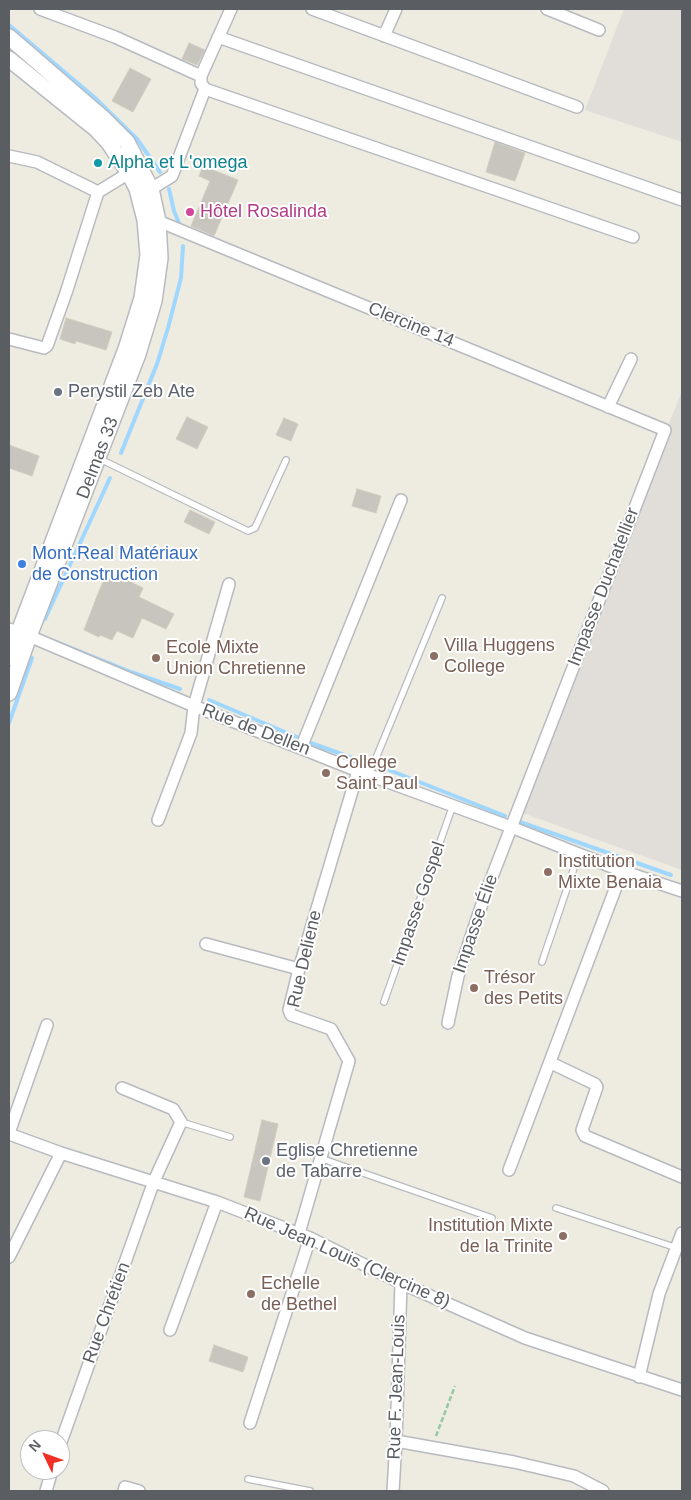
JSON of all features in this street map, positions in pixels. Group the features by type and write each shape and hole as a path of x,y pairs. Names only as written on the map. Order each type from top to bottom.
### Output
{"main road":[{"name":"Delmas 33","path":"9,37 104,119 127,142 151,189 158,221 160,258 154,301 138,354 98,458 19,632 9,693"},
{"name":"Delmas 33","path":"9,59 96,129 109,143 137,189 145,220 148,255 142,298 126,349 9,658"}],"street":[{"path":"40,9 115,37 201,76"},
{"path":"231,9 201,76 201,83 205,89 633,236"},
{"path":"312,9 578,107"},
{"path":"384,36 396,9"},
{"path":"547,9 598,30"},
{"path":"218,37 682,200"},
{"path":"151,189 172,176 205,89"},
{"path":"9,156 37,162 98,192"},
{"path":"9,339 44,348 47,346 98,192 129,173"},
{"name":"Clercine 14","path":"158,221 665,430"},
{"path":"608,407 630,359"},
{"name":"Impasse Duchatellier","path":"511,827 665,430"},
{"path":"301,748 400,500"},
{"path":"158,820 191,733 194,706 229,584"},
{"name":"Rue de Dellen","path":"19,632 194,706 301,748 622,871 682,891"},
{"name":"Rue Deliene","path":"298,1233 349,1061 331,1029 290,1013 299,969 364,772"},
{"name":"Impasse Élie","path":"448,1023 458,976 511,827"},
{"path":"509,1170 622,871"},
{"path":"206,944 299,969"},
{"path":"9,1133 47,1025"},
{"path":"551,1063 595,1084 597,1087 582,1130 585,1136 682,1177"},
{"path":"122,1088 174,1109 180,1122"},
{"name":"Rue Chrétien","path":"65,1430 154,1181 180,1122"},
{"name":"Rue Jean Louis (Clercine 8)","path":"9,1133 61,1153 217,1202 310,1238 401,1283 526,1338 682,1390"},
{"path":"9,1258 61,1153"},
{"path":"170,1330 217,1202"},
{"path":"639,1377 659,1294 682,1233"},
{"path":"250,1423 310,1238"},
{"name":"Rue F. Jean-Louis","path":"393,1491 401,1283"},
{"path":"396,1441 574,1476 603,1491"},
{"path":"124,1491 125,1487 139,1491"}],"lane":[{"path":"98,458 248,531 255,528 286,460"},
{"path":"364,772 442,598"},
{"name":"Impasse Gospel","path":"384,1002 453,806"},
{"path":"542,962 579,853"},
{"path":"180,1122 230,1137"},
{"path":"320,1158 492,1218"},
{"path":"556,1208 677,1248"},
{"path":"248,1479 310,1491"}],"path":[{"path":"432,1447 455,1386"}],"shaded area":[{"path":"624,9 682,9 682,142 585,110"},
{"path":"682,391 682,870 514,810"}],"building":[{"path":"189,43 205,50 197,65 182,59"},
{"path":"130,68 151,79 133,112 112,101"},
{"path":"495,142 525,153 515,181 486,172"},
{"path":"203,166 238,180 214,236 191,226 210,181 199,176"},
{"path":"66,318 112,332 106,350 76,341 75,344 60,339"},
{"path":"187,417 208,427 197,449 176,439"},
{"path":"284,418 298,424 291,441 276,435"},
{"path":"9,445 39,456 32,476 9,468"},
{"path":"357,489 381,496 376,513 352,506"},
{"path":"190,510 215,522 209,534 184,522"},
{"path":"108,571 143,588 139,597 174,614 166,629 142,618 133,638 117,631 112,640 100,635 99,637 84,630"},
{"path":"262,1120 278,1124 260,1201 244,1197"},
{"path":"214,1345 248,1357 243,1372 209,1361"}],"waterway":[{"path":"9,25 94,97 137,139 160,172"},
{"path":"169,189 179,223"},
{"path":"121,453 157,364 168,328 181,278 183,246"},
{"path":"45,619 110,478"},
{"path":"49,639 131,672 180,689"},
{"path":"9,723 32,658"},
{"path":"209,700 311,743 358,760"},
{"path":"384,768 505,816"},
{"path":"520,822 671,875"}],"place":[{"name":"Alpha et L'omega","path":"98,163"},
{"name":"Hôtel Rosalinda","path":"190,212"},
{"name":"Perystil Zeb Ate","path":"58,392"},
{"name":"Mont.Real Matériaux de Construction","path":"22,564"},
{"name":"Villa Huggens College","path":"434,656"},
{"name":"Ecole Mixte Union Chretienne","path":"156,658"},
{"name":"College Saint Paul","path":"326,773"},
{"name":"Institution Mixte Benaia","path":"548,872"},
{"name":"Trésor des Petits","path":"474,988"},
{"name":"Eglise Chretienne de Tabarre","path":"266,1161"},
{"name":"Institution Mixte de la Trinite","path":"563,1236"},
{"name":"Echelle de Bethel","path":"251,1294"}]}
